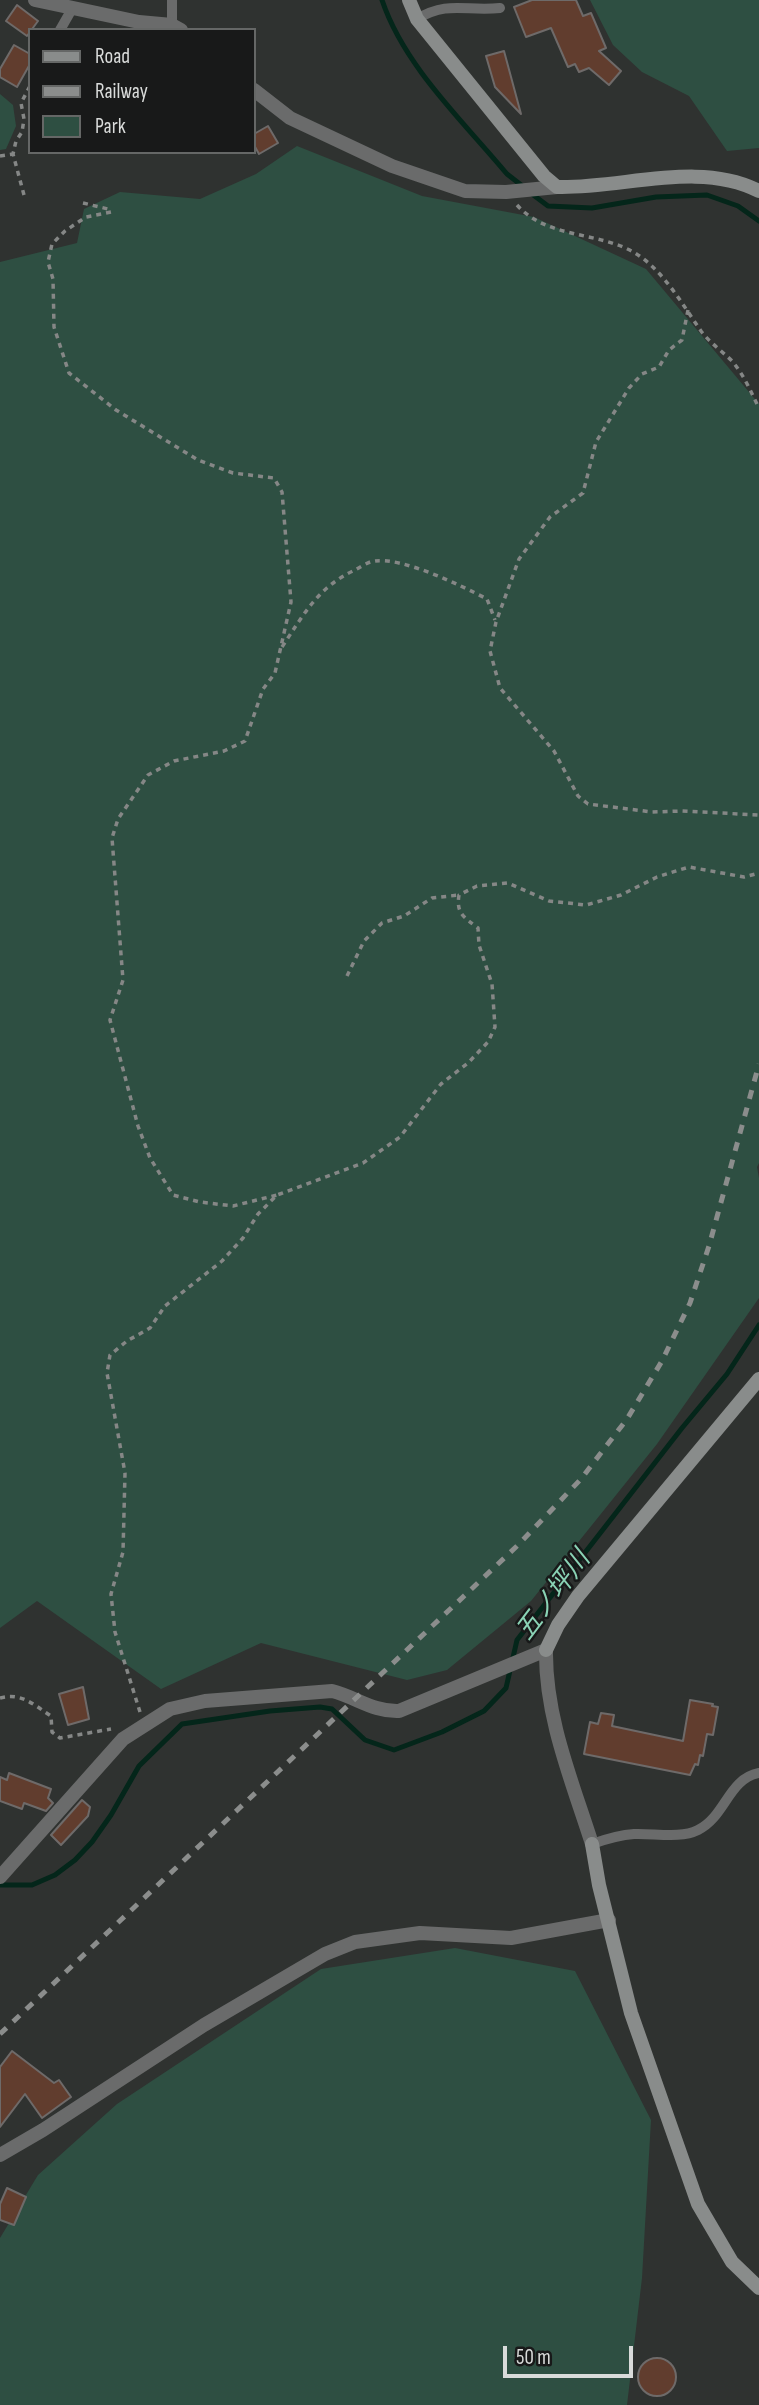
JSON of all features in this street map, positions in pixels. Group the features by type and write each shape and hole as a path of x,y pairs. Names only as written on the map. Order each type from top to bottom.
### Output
{"street":[{"path":"35,0 139,22 177,27"},
{"path":"409,0 417,19 544,176 557,187"},
{"path":"256,92 290,118 392,166 465,191 506,192 710,176 738,182 759,191"},
{"path":"759,1379 578,1596 558,1625 546,1650 546,1677 552,1716 592,1844 631,2014 698,2204 732,2262 759,2288"},
{"path":"0,1877 122,1739 170,1709 205,1701 332,1691 350,1695 365,1705 384,1712 399,1711 546,1650"},
{"path":"0,2155 204,2025 324,1954 355,1942 420,1933 511,1938 608,1920"}],"lane":[{"path":"173,0 177,27"},
{"path":"417,19 433,10 453,7 487,10 500,8"},
{"path":"61,28 72,9"},
{"path":"592,1844 615,1836 690,1834 712,1821 737,1783 748,1775 759,1773"}],"path":[{"path":"24,195 13,154 16,141 22,132 24,119 21,103 28,90"},
{"path":"0,156 13,154"},
{"path":"506,192 520,208 550,228 582,234 635,253 669,287 703,333 732,362 745,379 759,408"},
{"path":"83,202 111,212 86,218 65,231 52,244 48,262 53,279 54,327 69,373 116,410 198,460 233,473 274,478 282,492 291,602 275,673 262,689 245,741 224,751 174,761 148,775 118,819 112,838 123,980 110,1020 138,1126 150,1158 173,1195 233,1206 277,1195 363,1163 400,1137 441,1084 468,1063 488,1042 495,1027 492,984 479,945 478,928 464,917 458,906 459,895"},
{"path":"688,310 682,340 669,350 659,367 642,374 629,388 596,442 583,493 551,517 519,559 496,622 490,651 500,688 554,751 578,796 588,804 652,812 759,815"},
{"path":"281,648 314,599 336,579 374,561 406,565 449,580 487,599 496,622"},
{"path":"347,976 364,942 382,923 404,915 432,898 459,895 477,886 508,883 549,901 586,905 621,895 657,877 689,867 744,877 759,873"},
{"path":"144,1724 115,1632 111,1594 123,1552 125,1473 107,1373 110,1355 150,1328 165,1306 222,1261 243,1238 258,1214 277,1195"},
{"path":"0,1698 11,1695 24,1698 51,1717 52,1732 60,1738 121,1726"}],"green space":[{"path":"590,0 759,0 759,148 727,151 689,96 642,72 613,45"},
{"path":"0,94 13,105 16,126 6,149 0,150"},
{"path":"297,146 422,196 534,217 646,269 759,404 759,1298 657,1444 531,1601 447,1670 407,1680 261,1643 161,1689 37,1601 0,1628 0,262 77,243 84,209 120,192 200,199 256,174"},
{"path":"455,1948 575,1971 651,2120 642,2278 627,2405 0,2405 0,2238 38,2175 117,2104 321,1969"}],"building":[{"path":"532,0 576,0 583,16 591,13 606,48 599,51 621,71 609,85 589,68 579,72 575,64 568,67 551,28 526,37 514,7"},
{"path":"17,5 38,21 33,28 28,28 27,36 6,21"},
{"path":"14,45 28,53 28,68 17,87 0,77 0,69"},
{"path":"504,51 521,114 495,87 486,56"},
{"path":"268,126 278,143 259,154 256,149 256,133"},
{"path":"83,1687 89,1719 68,1725 59,1694"},
{"path":"690,1700 718,1707 713,1735 707,1734 703,1756 700,1755 698,1765 695,1764 690,1775 584,1754 590,1722 598,1724 601,1713 614,1715 612,1726 683,1741"},
{"path":"9,1773 51,1789 48,1798 53,1803 46,1811 24,1803 22,1809 0,1801 0,1777 7,1780"},
{"path":"82,1800 90,1807 88,1816 61,1845 51,1835"},
{"path":"12,2051 54,2083 59,2080 71,2097 42,2118 25,2094 0,2127 0,2067"},
{"path":"7,2188 26,2197 14,2225 0,2220 0,2204"},
{"path":"657,2358 670,2364 676,2377 670,2390 657,2396 644,2390 638,2377 644,2364"}],"waterway":[{"path":"382,0 405,48 436,92 507,174 525,188"},
{"path":"532,194 548,206 592,208 656,197 707,195 738,206 759,221"},
{"name":"五ノ坪川","path":"0,1885 32,1885 55,1875 75,1860 111,1815 139,1766 182,1724 270,1711 320,1707 332,1709 365,1740 394,1750 442,1732 484,1711 506,1688 517,1640 727,1374 759,1325"}],"railway":[{"path":"0,2034 517,1546 581,1479 627,1419 662,1361 690,1303 709,1246 759,1064"}]}
